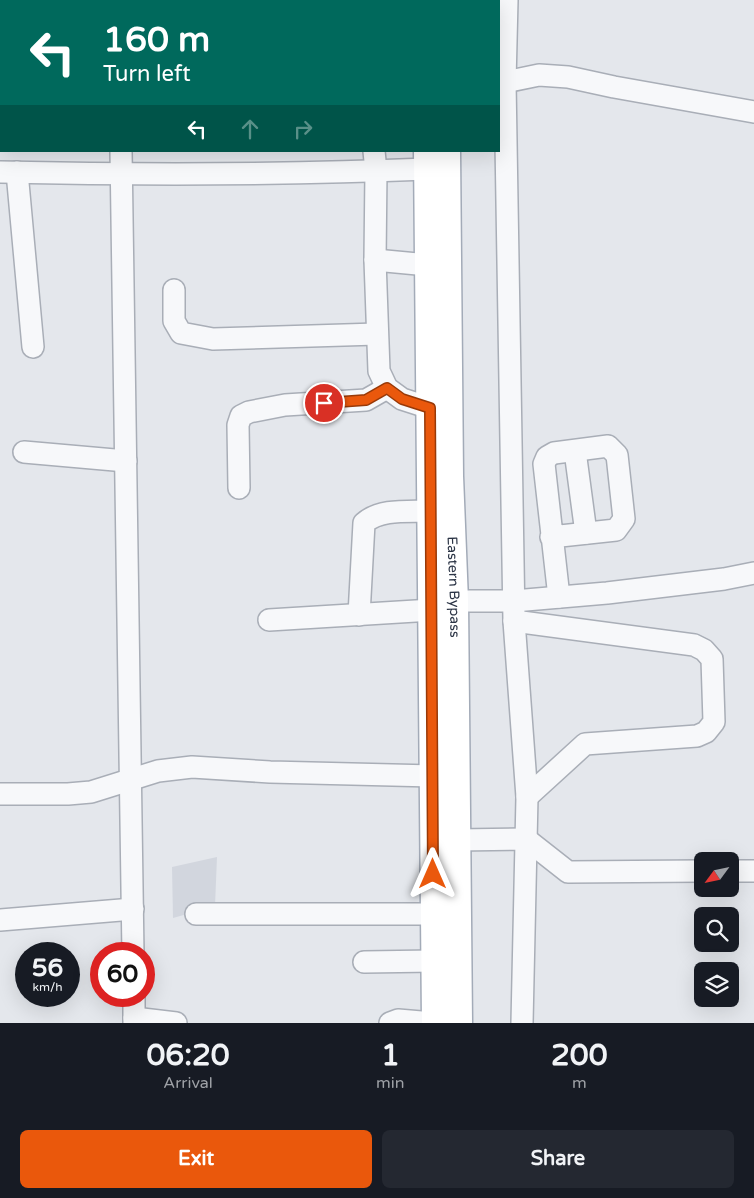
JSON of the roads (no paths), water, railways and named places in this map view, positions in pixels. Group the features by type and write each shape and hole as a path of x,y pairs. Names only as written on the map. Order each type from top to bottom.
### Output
{"main road":[{"name":"Eastern Bypass","path":"434,1023 433,776 450,476 447,152"},
{"name":"Eastern Bypass","path":"427,160 431,511 444,606 457,840 459,1023"}],"street":[{"path":"507,0 506,82 502,137 514,611 526,797 522,1023"},
{"path":"506,82 538,75 568,76 614,87 754,112"},
{"path":"121,152 133,942"},
{"path":"33,347 9,172 121,174 427,160"},
{"path":"375,161 374,260 379,370 387,388 402,399 430,408"},
{"path":"374,260 428,265"},
{"path":"174,290 174,321 181,333 194,337 213,339 377,334"},
{"path":"238,488 238,425 241,416 249,412 285,404 366,400 387,388"},
{"path":"551,538 616,530 624,519 617,455 608,446 554,453 547,457 544,464 551,538 559,597"},
{"path":"575,450 586,534"},
{"path":"24,452 126,461"},
{"path":"359,615 364,523 370,517 382,513 431,511"},
{"path":"514,611 559,597 714,580 754,573"},
{"path":"269,620 359,615 444,606 514,611 694,646 704,650 712,659 714,722 706,732 697,736 585,744 526,797"},
{"path":"0,794 91,792 158,771 192,767 270,772 433,776"},
{"path":"457,840 526,839 568,872 694,871"},
{"path":"739,871 754,871"},
{"path":"0,920 133,909"},
{"path":"196,914 433,914"},
{"path":"364,962 434,961"},
{"path":"134,1007 134,1020 176,1023"},
{"path":"390,1023 398,1020 434,1023"}]}
